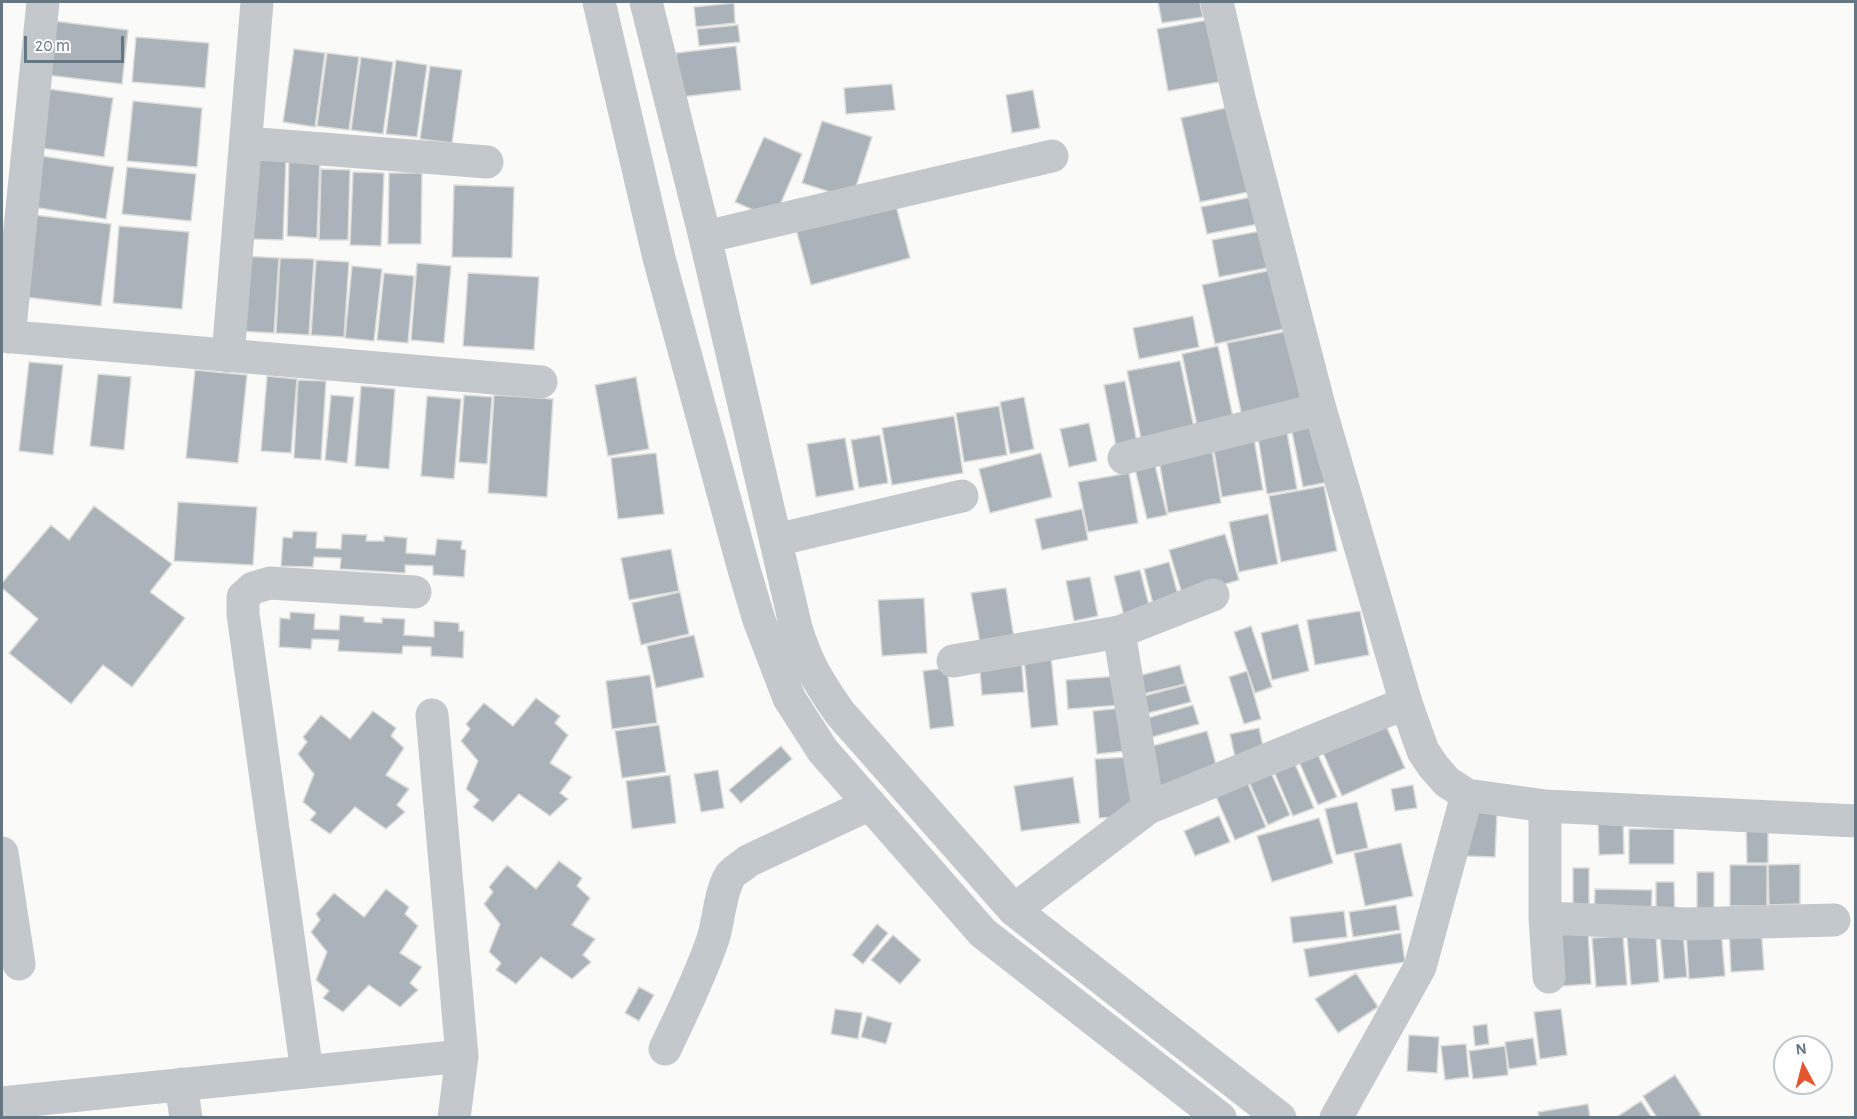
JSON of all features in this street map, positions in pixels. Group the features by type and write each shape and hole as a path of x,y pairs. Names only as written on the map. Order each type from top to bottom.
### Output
{"street":[{"path":"43,2 5,337 541,382"},
{"path":"228,356 257,2"},
{"path":"599,2 659,258 759,620 789,698 824,752 983,933 1221,1118"},
{"path":"646,2 705,237 796,628 804,653 818,682 840,713 1014,910 1280,1118"},
{"path":"1217,2 1243,113 1320,409 1406,704 1423,751 1433,766 1447,782 1467,795 1545,806 1856,822"},
{"path":"246,143 488,162"},
{"path":"705,237 1052,156"},
{"path":"1124,458 1320,409"},
{"path":"776,540 962,496"},
{"path":"307,1072 243,614 243,597 253,588 270,583 415,592"},
{"path":"953,661 1119,632 1213,595"},
{"path":"1119,632 1148,808"},
{"path":"1014,910 1148,808 1406,704"},
{"path":"432,715 462,1056 454,1118"},
{"path":"1336,1118 1420,967 1467,795"},
{"path":"665,1049 707,956 730,875 748,861 870,804"},
{"path":"1545,806 1545,918 1549,977"},
{"path":"2,853 19,964"},
{"path":"1545,918 1687,924 1834,920"},
{"path":"2,1102 462,1056"},
{"path":"181,1084 186,1118"}],"building":[{"path":"1158,2 1200,2 1203,17 1162,23"},
{"path":"734,3 735,23 696,27 694,7"},
{"path":"45,20 128,30 122,84 38,74"},
{"path":"1208,20 1219,82 1168,91 1157,29"},
{"path":"738,25 740,42 699,46 697,29"},
{"path":"136,37 209,43 205,88 132,82"},
{"path":"736,46 741,90 681,97 676,53"},
{"path":"294,49 325,53 315,127 283,122"},
{"path":"327,53 359,57 349,130 317,126"},
{"path":"361,57 393,62 383,134 351,130"},
{"path":"396,60 427,65 417,137 386,134"},
{"path":"430,66 462,70 452,143 420,139"},
{"path":"892,84 895,110 846,114 844,88"},
{"path":"49,89 113,98 104,157 41,148"},
{"path":"1033,90 1040,128 1012,133 1006,95"},
{"path":"133,101 202,108 197,167 127,161"},
{"path":"1230,107 1248,192 1200,202 1181,118"},
{"path":"822,121 872,137 852,199 802,183"},
{"path":"764,137 802,154 774,219 735,202"},
{"path":"35,155 114,167 106,219 27,206"},
{"path":"289,159 320,160 317,238 287,236"},
{"path":"255,160 286,160 283,240 252,239"},
{"path":"127,167 196,174 191,221 122,214"},
{"path":"321,169 350,170 348,240 319,240"},
{"path":"353,172 384,173 381,246 350,245"},
{"path":"389,173 422,173 421,244 388,244"},
{"path":"454,185 514,187 512,258 452,257"},
{"path":"1252,197 1258,224 1207,234 1201,207"},
{"path":"895,202 910,258 811,285 796,229"},
{"path":"34,215 111,224 101,306 24,297"},
{"path":"119,226 189,232 182,309 113,303"},
{"path":"1261,231 1267,268 1219,277 1212,240"},
{"path":"243,256 279,258 274,333 238,331"},
{"path":"280,258 314,259 309,335 276,333"},
{"path":"316,260 349,262 344,337 311,335"},
{"path":"417,263 451,266 444,343 411,340"},
{"path":"352,266 382,269 374,341 345,338"},
{"path":"1271,270 1284,329 1215,344 1202,285"},
{"path":"384,273 414,276 408,343 377,340"},
{"path":"468,273 539,277 534,350 463,346"},
{"path":"1193,316 1199,347 1139,359 1133,328"},
{"path":"1288,331 1303,411 1243,422 1227,343"},
{"path":"1218,346 1235,427 1199,435 1182,354"},
{"path":"1180,361 1196,437 1143,448 1127,371"},
{"path":"29,362 63,365 53,455 19,451"},
{"path":"195,370 247,375 238,463 186,458"},
{"path":"98,374 131,377 124,450 90,446"},
{"path":"267,376 297,379 291,453 261,451"},
{"path":"636,377 649,449 608,456 595,385"},
{"path":"298,380 326,381 321,460 294,458"},
{"path":"1125,381 1137,442 1116,446 1104,385"},
{"path":"361,386 395,389 389,469 355,466"},
{"path":"331,395 354,397 347,463 325,460"},
{"path":"464,395 492,397 487,464 459,462"},
{"path":"494,395 553,399 547,497 488,493"},
{"path":"427,396 461,399 454,479 421,476"},
{"path":"1024,397 1034,449 1010,454 1000,402"},
{"path":"999,406 1007,455 964,462 956,413"},
{"path":"954,416 963,473 892,485 882,428"},
{"path":"1318,422 1329,482 1303,487 1291,427"},
{"path":"1089,423 1097,461 1069,467 1060,429"},
{"path":"1286,426 1297,489 1267,494 1257,431"},
{"path":"1253,433 1263,490 1222,497 1212,440"},
{"path":"880,435 888,483 859,488 851,440"},
{"path":"845,438 854,490 816,497 807,444"},
{"path":"1212,451 1221,503 1168,513 1159,460"},
{"path":"656,453 664,514 618,519 611,458"},
{"path":"1041,453 1052,497 990,513 979,469"},
{"path":"1155,465 1167,515 1147,519 1135,469"},
{"path":"1129,473 1138,523 1088,532 1078,482"},
{"path":"1324,486 1337,551 1281,562 1269,496"},
{"path":"178,502 257,507 253,565 174,561"},
{"path":"94,506 172,564 150,592 185,618 132,687 103,665 71,704 9,653 38,619 2,588 2,583 51,525 69,540"},
{"path":"1082,509 1088,540 1042,550 1035,519"},
{"path":"1268,514 1278,564 1239,572 1229,522"},
{"path":"293,531 317,532 316,548 341,549 342,534 367,535 366,541 384,541 384,536 407,538 406,553 435,555 437,539 462,541 461,549 466,550 464,577 433,575 433,566 405,565 405,573 340,569 341,558 314,557 313,567 281,566 283,537 292,538"},
{"path":"1225,534 1239,580 1183,597 1169,550"},
{"path":"671,549 679,591 629,600 621,558"},
{"path":"1169,562 1181,605 1155,612 1144,569"},
{"path":"1140,570 1151,613 1125,620 1114,576"},
{"path":"1090,577 1098,616 1074,621 1066,581"},
{"path":"1006,588 1014,638 980,643 971,593"},
{"path":"680,592 689,634 641,645 632,603"},
{"path":"924,598 927,653 882,656 878,600"},
{"path":"1360,611 1369,655 1315,665 1307,620"},
{"path":"290,612 315,614 314,629 339,630 340,615 364,617 364,622 382,623 382,618 405,619 404,635 434,637 434,621 459,623 459,631 464,631 463,658 431,656 431,647 403,646 402,654 338,651 339,640 312,639 311,649 279,647 280,618 290,619"},
{"path":"1298,624 1309,671 1272,680 1261,633"},
{"path":"1251,626 1272,687 1255,693 1234,632"},
{"path":"694,635 704,677 656,688 647,646"},
{"path":"1021,656 1024,692 982,695 979,660"},
{"path":"1051,656 1058,725 1031,728 1024,659"},
{"path":"1180,665 1185,684 1139,695 1134,677"},
{"path":"947,668 954,726 930,729 923,671"},
{"path":"1247,671 1261,719 1244,724 1229,677"},
{"path":"650,675 657,723 612,729 606,681"},
{"path":"1118,676 1120,705 1068,709 1066,680"},
{"path":"1186,685 1191,702 1145,714 1140,697"},
{"path":"536,698 560,716 555,723 568,735 550,763 572,777 560,793 568,799 550,816 519,794 493,822 473,807 479,800 466,789 478,761 461,741 470,729 466,724 484,703 513,726"},
{"path":"1193,705 1199,724 1149,738 1144,719"},
{"path":"1122,708 1126,751 1097,754 1093,711"},
{"path":"373,711 396,728 391,736 404,748 386,775 409,789 397,805 405,812 386,829 355,807 330,834 310,820 316,813 303,802 314,774 298,754 307,742 303,737 321,715 350,739"},
{"path":"1383,719 1405,768 1342,796 1320,746"},
{"path":"659,725 666,772 622,778 615,731"},
{"path":"1259,728 1266,760 1237,767 1230,734"},
{"path":"1207,731 1218,772 1156,789 1145,748"},
{"path":"781,746 792,759 741,803 729,790"},
{"path":"1315,748 1337,797 1318,805 1296,755"},
{"path":"1131,757 1135,816 1099,818 1095,759"},
{"path":"1292,757 1314,808 1293,816 1271,765"},
{"path":"1269,768 1290,815 1268,825 1247,777"},
{"path":"718,770 724,808 701,812 694,774"},
{"path":"670,775 676,823 632,829 626,781"},
{"path":"1073,777 1080,823 1021,831 1014,786"},
{"path":"1246,779 1266,827 1235,840 1214,792"},
{"path":"1413,785 1417,808 1395,811 1391,789"},
{"path":"1357,802 1368,848 1336,855 1325,809"},
{"path":"1467,810 1497,812 1495,857 1465,856"},
{"path":"1219,816 1230,842 1195,856 1184,831"},
{"path":"1319,818 1333,863 1272,882 1257,836"},
{"path":"1623,818 1624,854 1599,855 1598,819"},
{"path":"1768,823 1768,863 1747,863 1746,824"},
{"path":"1629,829 1674,829 1674,864 1629,864"},
{"path":"1401,843 1413,896 1365,906 1354,853"},
{"path":"559,861 582,878 577,886 590,898 572,925 595,939 583,955 591,962 572,979 541,957 516,984 496,970 501,963 489,952 500,924 484,904 493,892 489,887 507,865 536,889"},
{"path":"1800,864 1800,904 1769,905 1768,865"},
{"path":"1730,865 1767,865 1767,906 1730,906"},
{"path":"1573,868 1589,868 1589,916 1573,916"},
{"path":"1697,872 1714,872 1714,920 1697,920"},
{"path":"1656,882 1674,882 1675,919 1656,919"},
{"path":"386,889 409,907 405,914 418,926 400,953 422,967 410,983 418,990 400,1007 369,985 343,1012 323,998 329,991 316,980 327,952 311,932 320,920 316,914 334,893 364,917"},
{"path":"1595,889 1652,890 1651,918 1594,917"},
{"path":"1396,905 1400,930 1353,937 1349,912"},
{"path":"1344,911 1347,937 1293,943 1290,917"},
{"path":"877,924 888,933 863,964 852,955"},
{"path":"1761,925 1764,970 1731,972 1729,927"},
{"path":"1721,929 1725,976 1689,979 1686,932"},
{"path":"1588,930 1591,984 1563,986 1560,932"},
{"path":"1683,932 1687,977 1664,979 1660,935"},
{"path":"1401,933 1405,962 1309,977 1304,949"},
{"path":"893,935 921,960 900,984 871,960"},
{"path":"1656,935 1659,982 1631,985 1627,937"},
{"path":"1623,936 1627,985 1596,987 1592,938"},
{"path":"1356,973 1378,1007 1338,1033 1315,999"},
{"path":"639,987 654,995 639,1021 625,1013"},
{"path":"835,1009 862,1013 858,1039 831,1034"},
{"path":"1561,1009 1567,1055 1540,1059 1534,1012"},
{"path":"867,1016 892,1023 886,1044 861,1037"},
{"path":"1487,1024 1489,1044 1475,1046 1473,1026"},
{"path":"1409,1035 1439,1037 1437,1073 1407,1071"},
{"path":"1533,1038 1537,1065 1509,1069 1505,1042"},
{"path":"1466,1044 1469,1077 1445,1080 1441,1046"},
{"path":"1505,1046 1508,1075 1473,1079 1469,1051"},
{"path":"1675,1075 1701,1115 1698,1118 1657,1118 1643,1096"},
{"path":"1641,1101 1652,1118 1615,1118"},
{"path":"1588,1104 1590,1118 1539,1118 1538,1112"}]}
